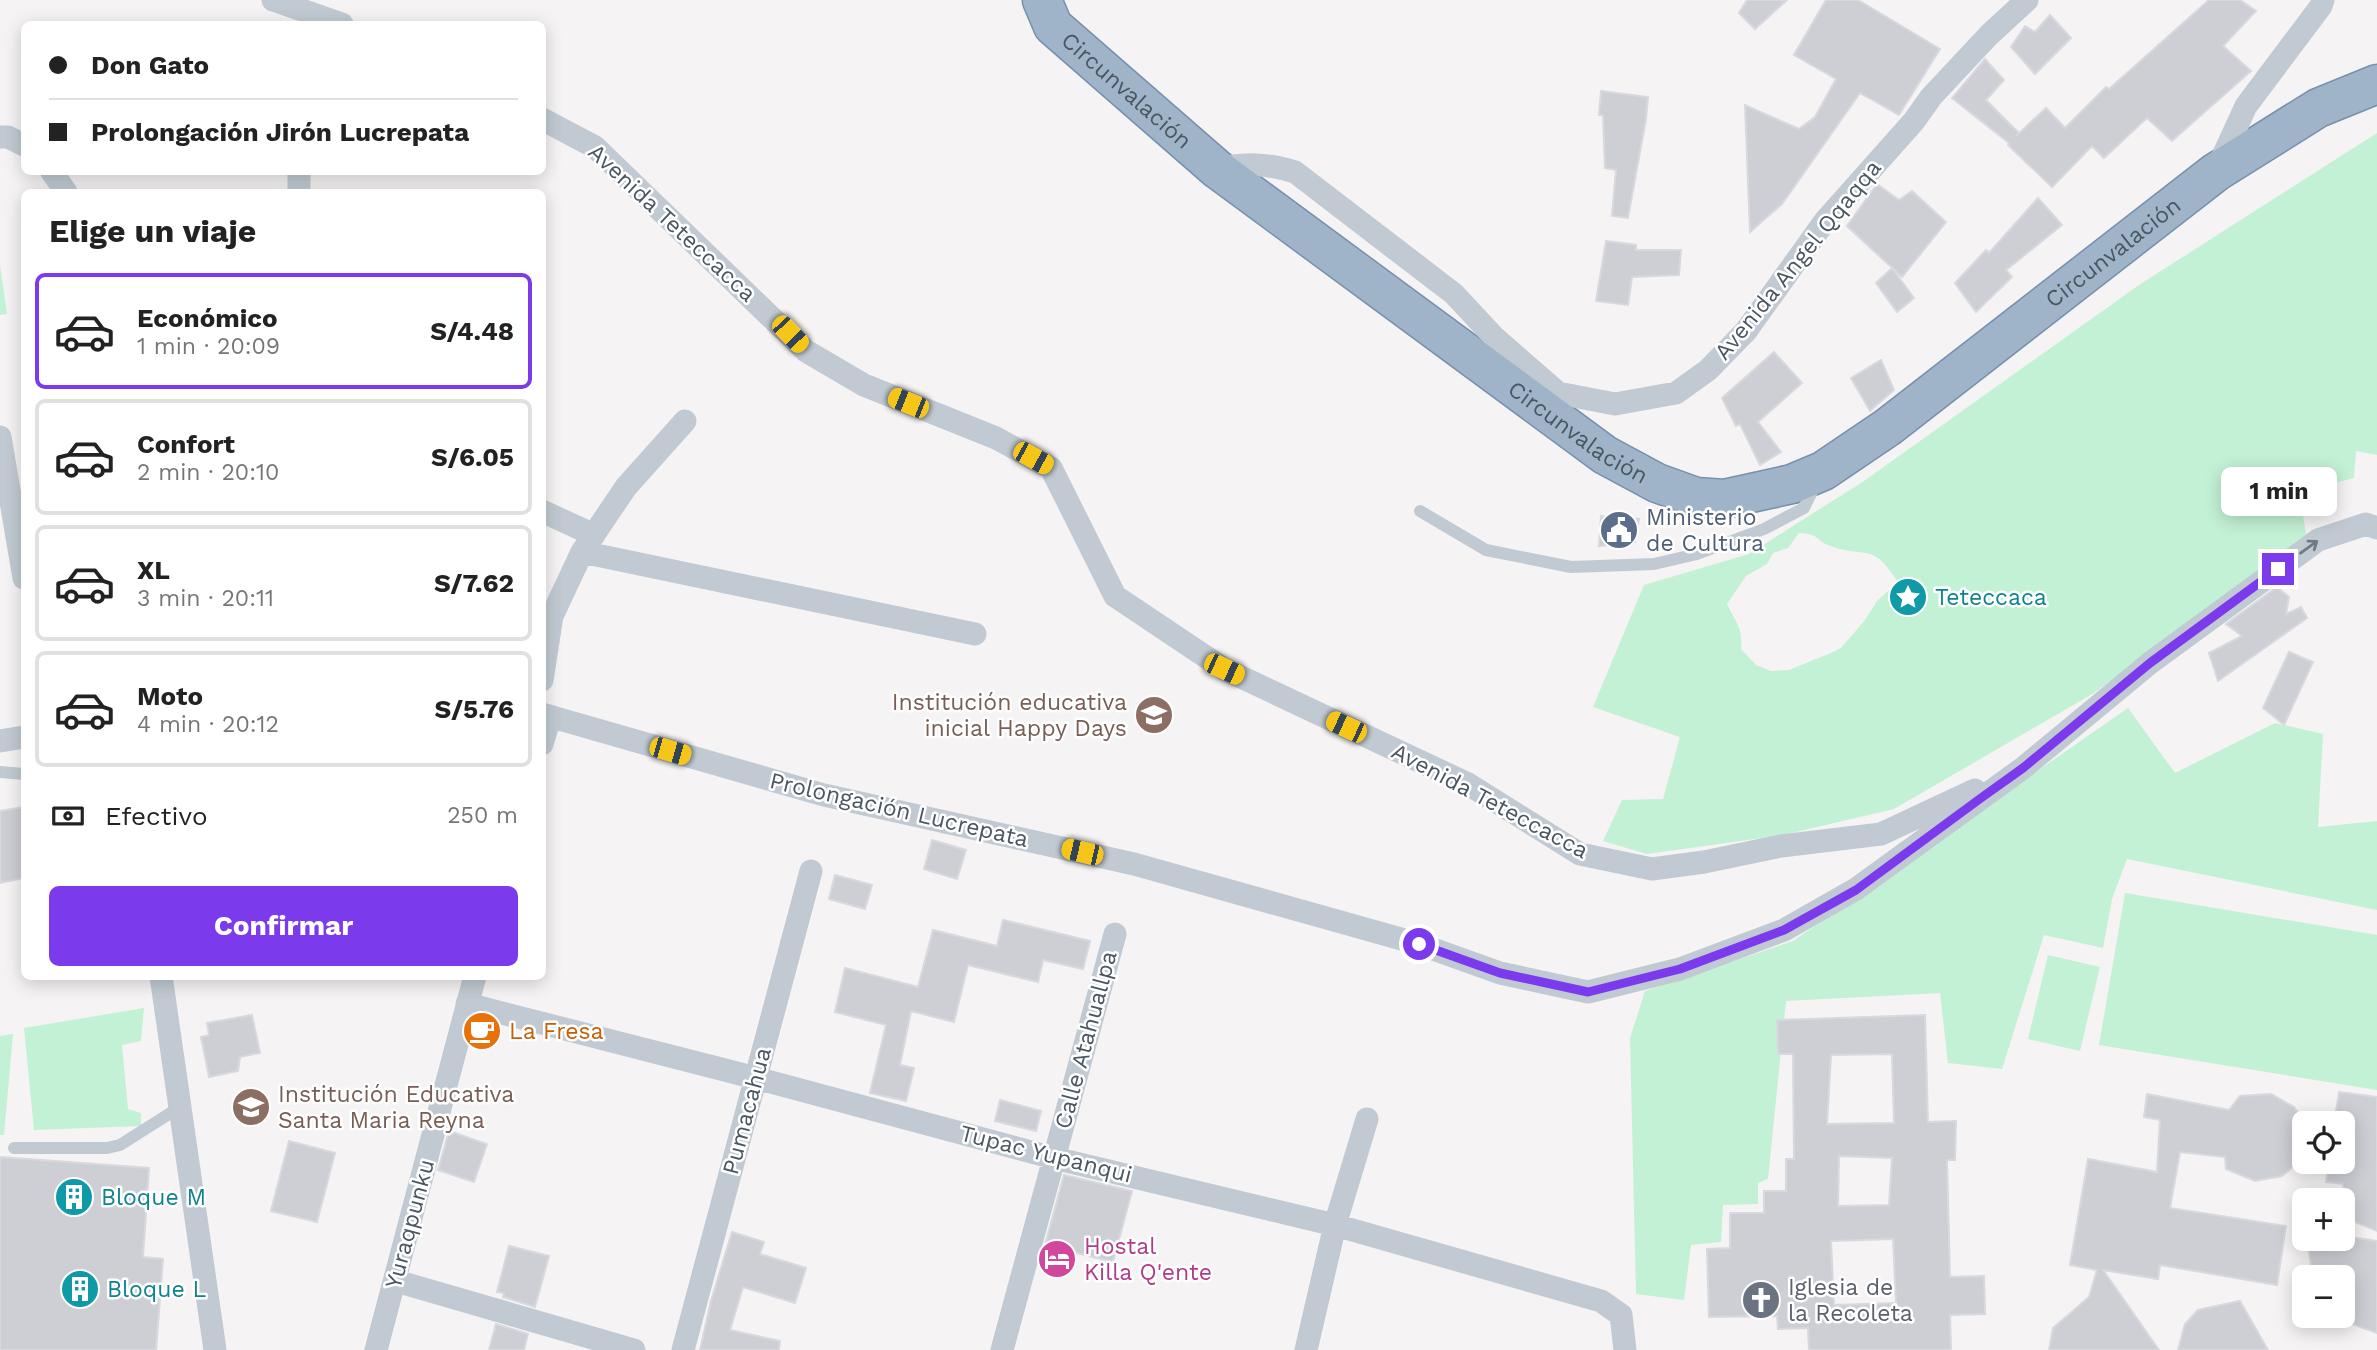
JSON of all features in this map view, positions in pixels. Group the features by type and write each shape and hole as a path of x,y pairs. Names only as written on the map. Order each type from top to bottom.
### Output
{"highway":[{"name":"Circunvalación","path":"1042,0 1052,26 1217,169 1594,447 1657,483 1696,497 1724,499 1792,484 1823,471 1888,427 2216,172 2318,108 2377,84"}],"street":[{"path":"273,0 333,21"},
{"name":"Avenida Angel Qqaqqa","path":"1217,169 1242,164 1269,164 1295,172 1454,294 1495,338 1558,393 1615,404 1676,393 1709,370 1746,331 1825,221 1948,79 1989,35 2027,0"},
{"path":"2216,172 2246,106 2323,0"},
{"name":"Avenida Teteccacca","path":"546,121 595,147 806,351 864,385 996,438 1051,468 1115,596 1224,669 1468,784 1580,854 1652,869 1704,862 1781,846 1881,834 2023,768"},
{"path":"0,137 8,137 21,144"},
{"path":"547,615 588,544 626,486 685,421"},
{"path":"0,437 21,560"},
{"path":"546,513 588,544 975,634"},
{"path":"2023,768 2150,663 2318,540 2366,524 2377,528"},
{"name":"Prolongación Lucrepata","path":"547,715 824,795 1133,864 1419,944 1500,973 1588,992 1680,969 1784,930 1856,890 2023,768"},
{"path":"0,741 21,738"},
{"name":"Pumacahua","path":"683,1350 811,872"},
{"name":"Calle Atahuallpa","path":"1002,1350 1115,933"},
{"path":"162,980 215,1350"},
{"name":"Yuraqpunku","path":"376,1350 474,980"},
{"name":"Tupac Yupanqui","path":"467,1004 756,1077 1054,1158 1335,1225 1601,1301 1621,1314 1625,1350"},
{"path":"1306,1350 1335,1225 1367,1118"},
{"path":"396,1281 634,1350"}],"lane":[{"path":"1420,511 1486,550 1571,567 1654,564 1697,554 1764,529 1804,508 1823,471"},
{"path":"0,772 21,774"},
{"path":"14,1149 107,1148 120,1145 180,1107"}],"green space":[{"path":"2377,133 2377,455 2356,451 2354,478 2299,492 2307,539 2094,693 1894,809 1783,835 1647,854 1603,841 1622,800 1663,799 1680,737 1593,707 1644,585 1749,554 1864,481 2139,285","holes":["1799,533 1828,545 1874,556 1889,569 1898,582 1877,601 1841,648 1789,670 1771,671 1756,665 1741,649 1740,629 1727,604 1746,576 1767,564 1773,553 1788,548"]},
{"path":"0,265 7,314 0,315"},
{"path":"2128,708 2175,773 2275,723 2323,734 2318,827 2377,821 2377,910 2127,859 2112,899 2103,948 2044,935 2002,1069 1948,1063 1940,993 1786,1001 1768,1179 1758,1183 1758,1204 1723,1205 1721,1242 1691,1245 1684,1300 1636,1294 1630,1038 1645,991 1793,941"},
{"path":"2125,893 2377,935 2377,1090 2099,1045"},
{"path":"2048,955 2100,967 2080,1051 2028,1039"},
{"path":"144,1008 141,1041 122,1045 128,1109 141,1113 141,1126 34,1130 24,1028"},
{"path":"13,1034 4,1135 0,1135 0,1036"}],"building":[{"path":"1747,0 1787,0 1755,29 1739,13"},
{"path":"1826,0 1858,0 1940,49 1899,115 1860,93 1782,204 1750,232 1745,105 1799,129 1815,117 1836,79 1794,55"},
{"path":"2209,0 2240,0 2256,11 2223,46 2251,71 2172,141 2147,118 2104,158 2092,146 2052,187 2008,145 2009,143 1952,98 1985,59 2004,80 1986,100 2019,133 2016,136 2046,108 2065,128 2106,87 2109,89"},
{"path":"2050,15 2071,38 2035,74 2011,47 2025,26 2035,32"},
{"path":"1601,91 1648,97 1628,218 1612,216 1616,170 1605,168 1603,115 1599,115"},
{"path":"1877,184 1899,200 1912,191 1946,222 1902,277 1847,226"},
{"path":"2038,198 2062,225 2006,270 2012,277 1976,312 1955,283 1986,250 1989,253"},
{"path":"1606,241 1636,245 1636,250 1681,250 1679,275 1632,277 1628,305 1596,301"},
{"path":"1892,268 1914,298 1897,312 1876,283"},
{"path":"1774,352 1802,383 1758,422 1781,452 1760,465 1740,424 1736,426 1722,398"},
{"path":"1881,360 1894,390 1870,411 1851,378"},
{"name":"Ministerio de Cultura","path":"1601,516 1639,519 1635,542 1599,546"},
{"path":"2277,587 2289,597 2286,614 2301,607 2307,618 2218,681 2209,653 2242,636 2226,624"},
{"path":"2289,652 2313,662 2284,725 2263,708"},
{"path":"21,808 21,879 0,883 0,811"},
{"path":"932,840 966,850 957,879 924,869"},
{"path":"835,875 872,885 865,909 829,899"},
{"path":"1003,920 1090,941 1083,969 1043,960 1038,982 968,965 954,1022 911,1011 900,1065 914,1068 906,1101 870,1093 886,1025 835,1012 845,968 918,987 933,930 997,946"},
{"path":"252,1015 260,1053 240,1057 238,1071 209,1077 201,1037 209,1035 207,1023"},
{"path":"1925,1015 1928,1122 1956,1121 1955,1160 1947,1160 1950,1277 1984,1276 1985,1314 1950,1315 1951,1350 1809,1350 1808,1328 1778,1329 1777,1316 1709,1317 1707,1249 1730,1248 1730,1213 1764,1213 1764,1191 1786,1191 1786,1159 1794,1159 1793,1054 1778,1054 1777,1020","holes":["1892,1054 1894,1123 1827,1124 1831,1055","1839,1156 1892,1158 1889,1205 1838,1206","1893,1239 1896,1303 1834,1305 1831,1241"]},
{"path":"2339,1092 2377,1097 2377,1231 2355,1222 2355,1188 2343,1188 2343,1184 2326,1182 2327,1174 2355,1174 2355,1111 2336,1111"},
{"path":"2147,1094 2229,1110 2240,1096 2271,1094 2294,1107 2297,1111 2292,1111 2292,1168 2282,1176 2255,1181 2226,1169 2225,1157 2180,1152 2170,1208 2286,1226 2277,1285 2160,1265 2158,1279 2103,1270 2159,1350 2049,1350 2053,1328 2089,1297 2097,1270 2070,1265 2088,1159 2157,1172 2160,1120 2144,1117"},
{"path":"1000,1100 1041,1111 1036,1131 995,1121"},
{"path":"449,1131 487,1144 474,1182 438,1170"},
{"path":"289,1141 335,1153 317,1222 271,1211"},
{"path":"0,1157 149,1168 143,1257 163,1259 156,1350 0,1350"},
{"name":"Hostal Killa Q'ente","path":"1064,1175 1132,1191 1113,1262 1045,1245"},
{"path":"732,1232 764,1242 760,1254 806,1268 795,1303 743,1287 730,1330 780,1341 779,1350 700,1350 711,1301"},
{"path":"2355,1238 2377,1241 2377,1333 2355,1325 2355,1265 2311,1265 2309,1251 2355,1251"},
{"path":"509,1246 549,1256 535,1307 503,1297 504,1293 497,1292"},
{"path":"2240,1301 2268,1350 2178,1350 2185,1324 2198,1310"},
{"path":"496,1324 528,1334 524,1350 489,1350"}],"place":[{"name":"Ministerio de Cultura","path":"1619,530"},
{"name":"Teteccaca","path":"1908,597"},
{"name":"Institución educativa inicial Happy Days","path":"1154,715"},
{"name":"La Fresa","path":"482,1031"},
{"name":"Institución Educativa Santa Maria Reyna","path":"251,1107"},
{"name":"Bloque M","path":"74,1197"},
{"name":"Hostal Killa Q'ente","path":"1057,1259"},
{"name":"Bloque L","path":"80,1289"},
{"name":"Iglesia de la Recoleta","path":"1761,1300"}],"route":[{"path":"1419,944 1500,973 1588,992 1680,969 1784,930 1856,890 2023,768 2150,663 2278,569"}]}
